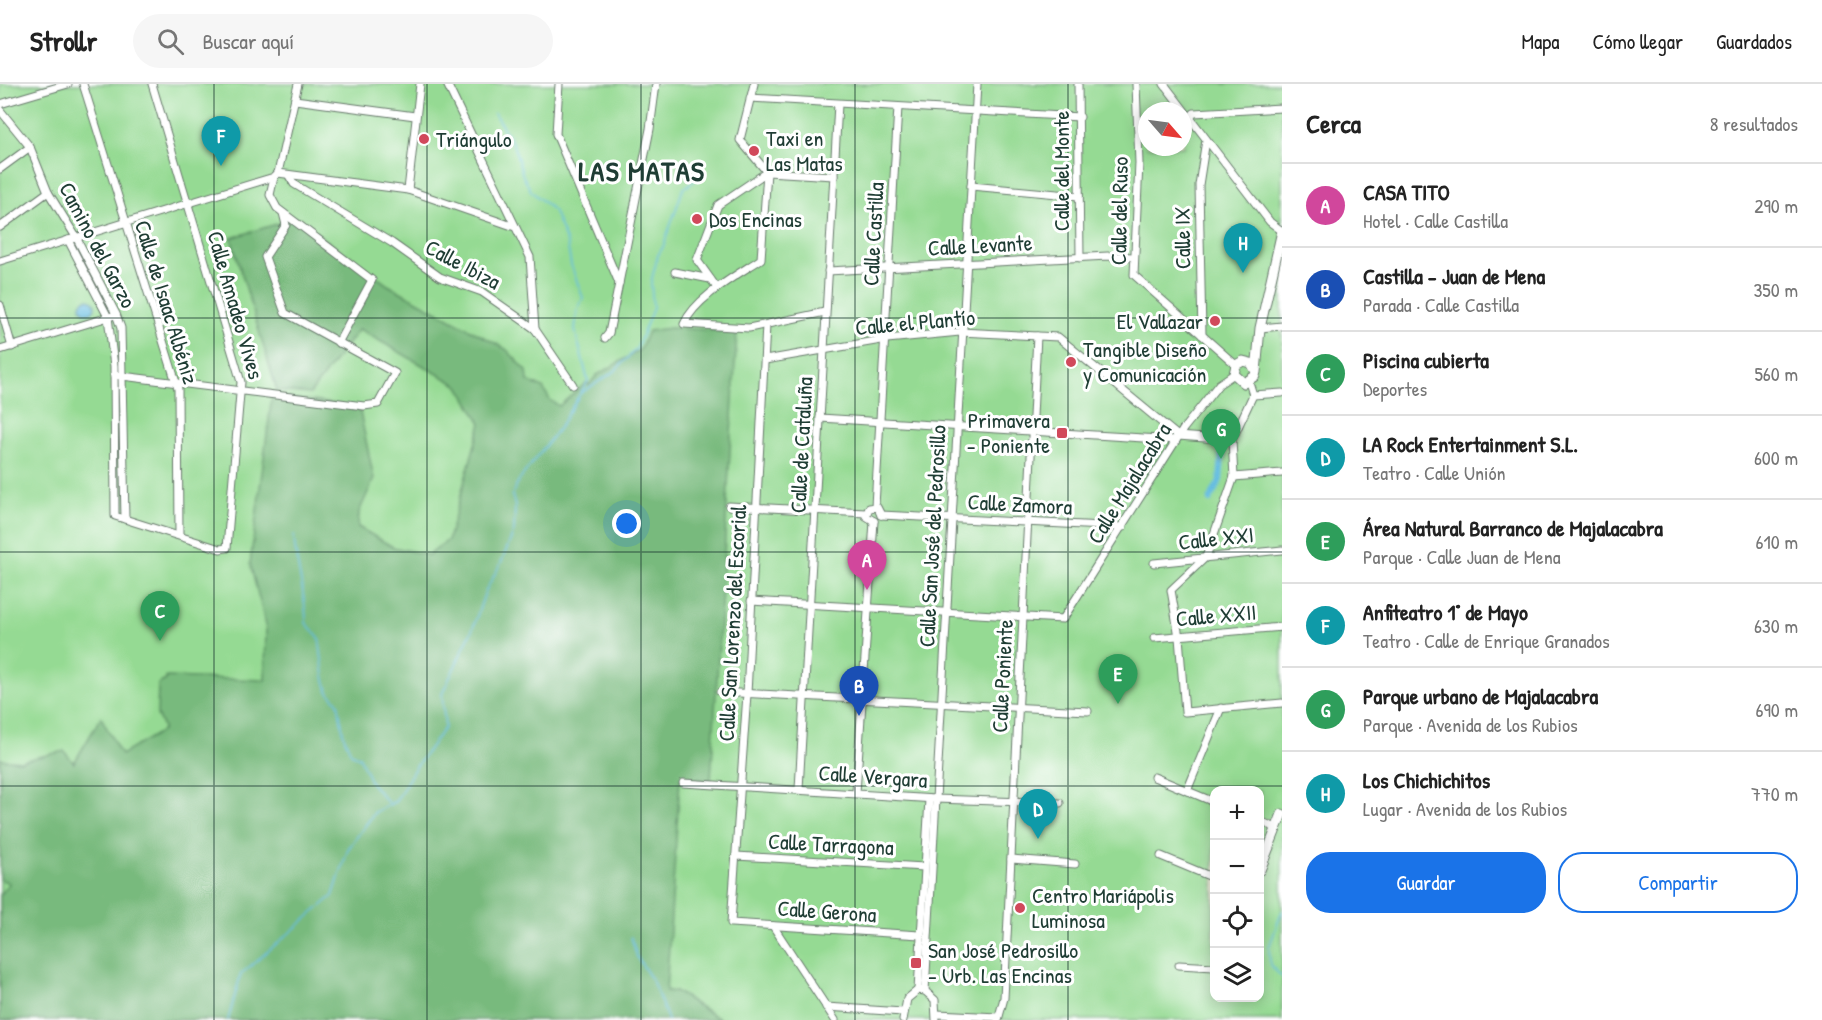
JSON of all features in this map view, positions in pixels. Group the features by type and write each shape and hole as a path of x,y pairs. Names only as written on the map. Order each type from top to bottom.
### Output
{"street":[{"path":"0,104 68,84"},
{"name":"Calle de Isaac Albéniz","path":"83,84 178,389 179,535"},
{"name":"Calle Amadeo Vives","path":"152,84 242,390 227,548 220,549 179,535"},
{"path":"298,84 270,195 283,213 372,280 338,343"},
{"path":"408,190 420,84"},
{"path":"447,84 530,256 535,329"},
{"path":"560,84 555,130 619,283"},
{"path":"605,338 609,333 650,129 656,84"},
{"path":"754,84 740,140 767,172 761,259 717,288 687,317 684,324 749,328 825,312"},
{"name":"Calle San José del Pedrosillo","path":"922,991 920,935 924,867 941,705 977,84"},
{"name":"Calle del Monte","path":"1078,84 1080,258"},
{"name":"Calle del Ruso","path":"1136,84 1139,163 1134,274 1203,335 1235,370"},
{"path":"1164,84 1178,102"},
{"path":"750,98 1080,117"},
{"path":"295,99 416,116"},
{"name":"Calle de Cataluña","path":"799,789 838,104"},
{"name":"Calle Castilla","path":"874,506 898,107"},
{"path":"1192,115 1194,112 1282,108"},
{"name":"Camino del Garzo","path":"0,110 30,147 48,192 76,237 121,328 125,519 115,516 114,375 108,317 68,240"},
{"path":"1192,121 1270,222 1282,231 1280,250 1260,333 1256,372 1249,382 1252,395 1232,440 1234,477 1206,557 1171,590 1179,637 1185,712 1282,703"},
{"name":"Calle IX","path":"1203,335 1199,185 1206,140"},
{"path":"0,169 30,147"},
{"path":"717,288 697,260 718,206 767,172 834,176"},
{"path":"0,261 276,175 408,190 515,227"},
{"name":"Calle Ibiza","path":"289,176 294,184 392,243 440,277 482,292 535,329 573,385"},
{"path":"971,186 1079,195"},
{"path":"0,226 48,192"},
{"path":"114,375 374,406 381,401 395,373 285,313 265,257 286,225 283,213"},
{"name":"Calle Levante","path":"828,271 1134,257"},
{"path":"675,272 710,279"},
{"path":"0,305 12,347"},
{"path":"0,350 116,314"},
{"name":"Calle San Lorenzo del Escorial","path":"731,923 747,693 766,325"},
{"path":"1249,382 1240,382 1235,370 1248,361 1260,333 1282,326"},
{"name":"Calle el Plantío","path":"765,360 885,340 962,332 1058,337 1177,438"},
{"name":"Calle Poniente","path":"998,1019 1004,998 1037,336"},
{"path":"1248,361 1254,365 1256,372"},
{"name":"Calle Majalacabra","path":"1023,616 1063,619 1177,438 1219,384 1235,370"},
{"path":"1252,395 1282,393"},
{"path":"820,418 1232,440"},
{"path":"1234,477 1282,472"},
{"path":"729,506 866,513"},
{"path":"856,793 874,521 880,515 879,509 874,506 868,508 866,513 868,519 874,521"},
{"name":"Calle Zamora","path":"880,515 1123,527"},
{"path":"125,519 179,535"},
{"name":"Calle XXI","path":"1154,563 1282,550"},
{"path":"751,601 1023,616"},
{"name":"Calle XXII","path":"1154,638 1282,627"},
{"path":"720,692 1088,711"},
{"path":"1187,791 1221,708"},
{"path":"1154,777 1210,800"},
{"name":"Calle Vergara","path":"683,783 932,799 1060,803"},
{"name":"Calle San José del Pedrosillo","path":"922,991 932,799"},
{"path":"1264,860 1282,814"},
{"path":"1264,823 1276,828"},
{"name":"Calle Tarragona","path":"736,856 924,867"},
{"path":"1161,856 1210,876"},
{"path":"1011,859 1075,864"},
{"name":"Calle Gerona","path":"731,923 920,935"},
{"path":"773,926 835,1020"},
{"path":"1179,965 1210,967"},
{"path":"826,1007 903,1016 909,995 922,991 935,1000 937,1017 998,1019"}],"green space":[{"path":"0,84 1282,84 1282,1020 721,1020 675,991 596,1020 0,1020"},
{"path":"296,218 388,285 506,349 527,371 528,381 543,388 550,400 559,406 587,382 589,385 597,375 640,350 648,331 670,328 737,331 711,780 680,779 666,992 675,991 721,1020 0,1020 0,896 9,883 0,879 0,759 21,761 64,751 74,763 101,717 121,755 162,731 163,727 157,715 158,684 166,680 166,677 265,680 266,625 250,564 272,396 359,407 374,479 359,512 358,527 393,547 429,555 448,540 481,423 459,386 359,329 310,394 277,391 231,238"}],"water":[{"path":"88,299 93,301 95,306 93,311 88,313 83,311 81,306 83,301"}],"waterway":[{"path":"228,1020 241,974 333,896 348,849 375,812 396,801 413,771 445,727 442,694 473,628 485,592 501,563 514,531 515,506 512,495 519,480 559,428 588,381 575,330 577,311 583,298 571,265 567,243 553,210 531,191 523,176 513,144 494,113"},
{"path":"581,393 615,371 637,348 653,308 651,282 658,255 663,247 683,189 697,179 701,168"},
{"path":"1210,500 1220,480 1222,454"},
{"path":"294,535 306,623 319,637 324,676 328,691 338,703 344,737 351,753 360,758 371,783 389,804"},
{"path":"1282,911 1269,947 1270,965 1282,977"},
{"path":"631,937 637,957 652,980 668,1020"}],"place":[{"name":"Triángulo","path":"424,139"},
{"name":"Taxi en Las Matas","path":"754,151"},
{"name":"Anfiteatro 1° de Mayo","path":"221,166"},
{"name":"Dos Encinas","path":"697,219"},
{"name":"Los Chichichitos","path":"1243,273"},
{"name":"El Vallazar","path":"1215,321"},
{"name":"Tangible Diseño y Comunicación","path":"1071,362"},
{"name":"Primavera - Poniente","path":"1062,433"},
{"name":"Parque urbano de Majalacabra","path":"1221,459"},
{"name":"CASA TITO","path":"867,590"},
{"name":"Piscina cubierta","path":"160,641"},
{"name":"Área Natural Barranco de Majalacabra","path":"1118,704"},
{"name":"Castilla - Juan de Mena","path":"859,716"},
{"name":"LA Rock Entertainment S.L.","path":"1038,839"},
{"name":"Centro Mariápolis Luminosa","path":"1020,908"},
{"name":"San José Pedrosillo - Urb. Las Encinas","path":"916,963"}],"district":[{"name":"LAS MATAS","path":"642,171"}]}
